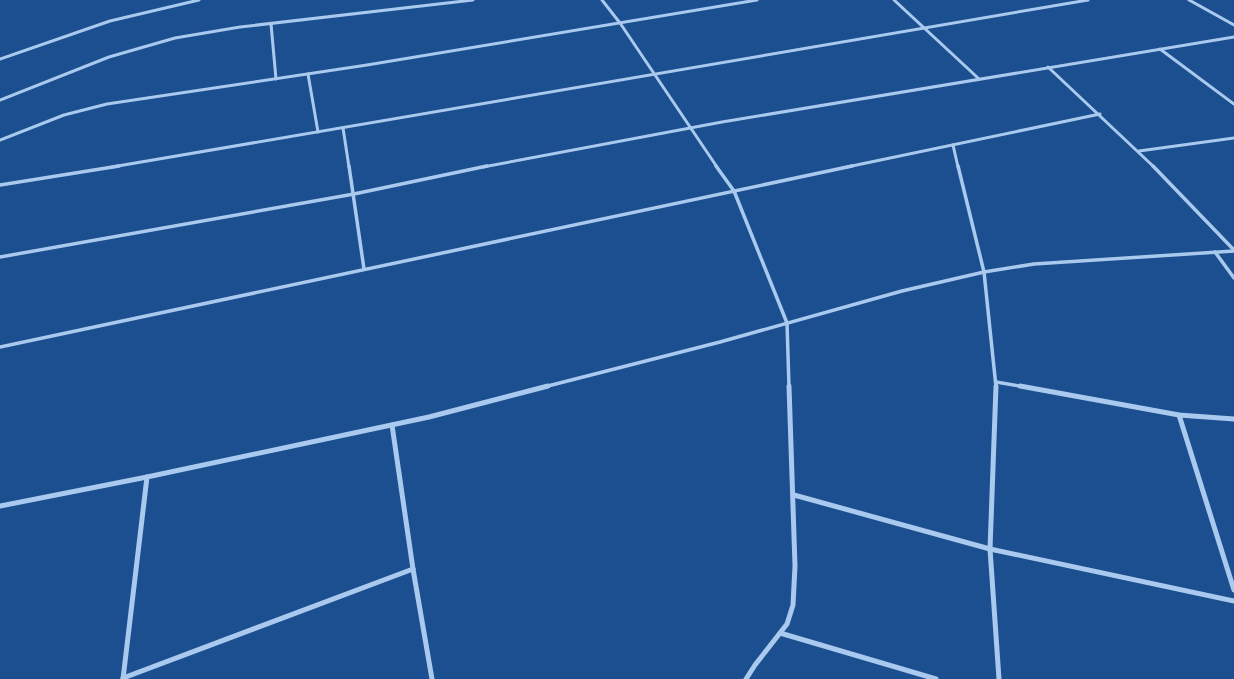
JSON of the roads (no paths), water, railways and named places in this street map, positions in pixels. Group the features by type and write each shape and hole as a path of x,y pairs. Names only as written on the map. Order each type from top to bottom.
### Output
{"street":[{"path":"0,59 110,22 199,0"},
{"path":"0,100 109,57 142,46 208,31 473,0"},
{"path":"602,0 620,23 653,74 734,191 787,323 794,496 795,563 792,608 788,623 746,679"},
{"path":"0,140 64,115 108,104 308,74 757,0"},
{"path":"894,0 978,78"},
{"path":"0,185 343,128 922,27 1088,0"},
{"path":"1189,0 1234,25"},
{"path":"271,24 276,79"},
{"path":"0,257 354,194 496,164 690,128 978,78 1234,37"},
{"path":"1160,49 1234,104"},
{"path":"1048,67 1139,151 1234,250"},
{"path":"308,74 318,132"},
{"path":"0,347 1100,114"},
{"path":"343,128 364,269"},
{"path":"1139,151 1234,138"},
{"path":"953,145 984,272 996,382 990,548 999,679"},
{"path":"0,506 146,477 437,415 712,344 902,291 984,272 1034,264 1234,250"},
{"path":"1215,252 1234,278"},
{"path":"996,382 1180,415 1234,418"},
{"path":"1180,415 1234,590"},
{"path":"392,425 413,569 432,679"},
{"path":"146,477 123,679 413,569"},
{"path":"794,496 990,548 1234,601"},
{"path":"780,633 936,679"}]}
